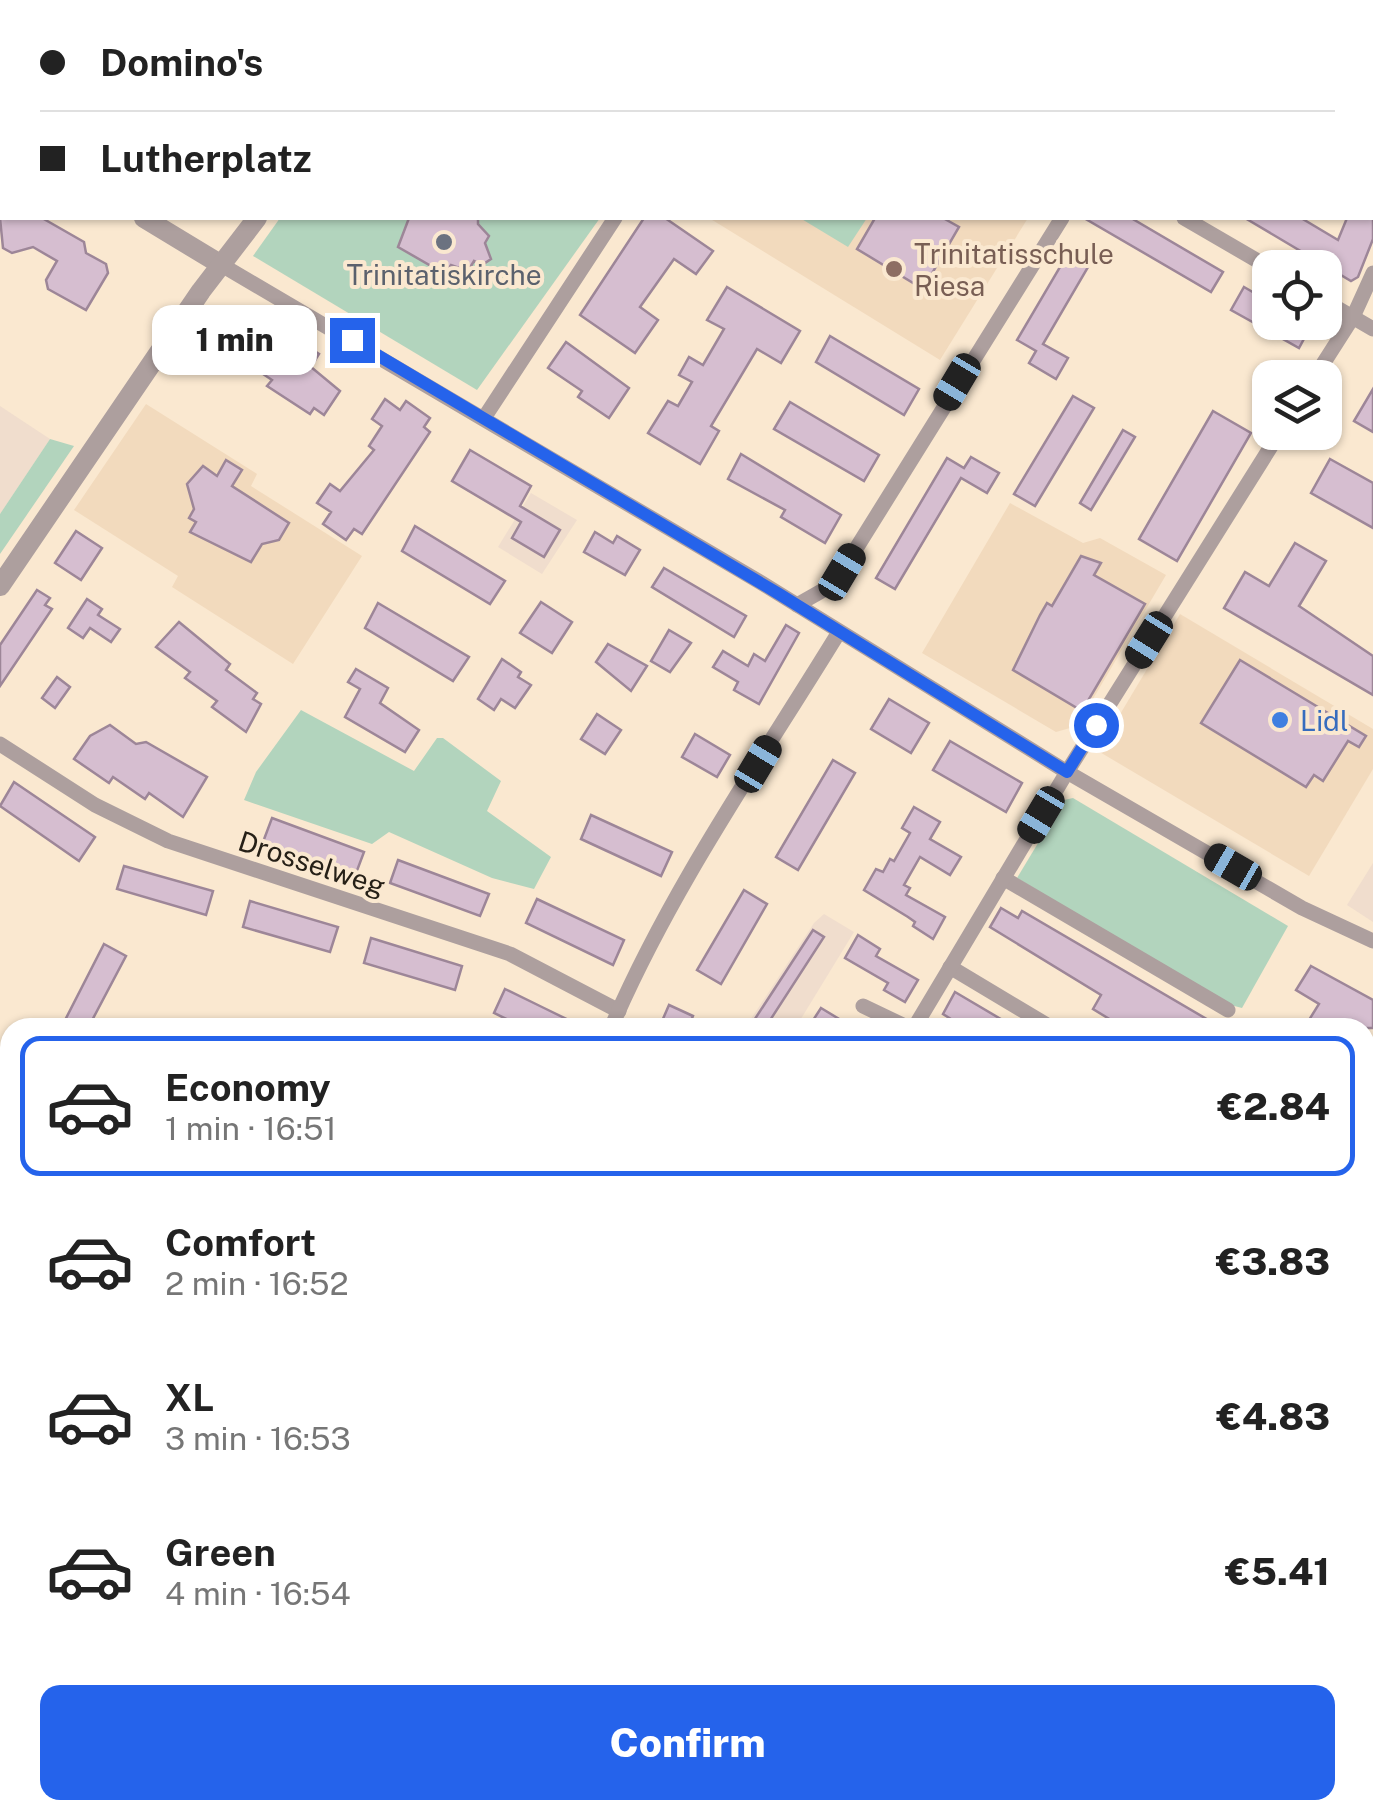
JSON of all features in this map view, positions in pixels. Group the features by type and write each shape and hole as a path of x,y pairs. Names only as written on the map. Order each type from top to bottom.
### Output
{"street":[{"path":"147,220 797,605 1067,772 1302,908 1373,941"},
{"path":"0,586 220,264 255,220"},
{"path":"484,418 614,220"},
{"path":"797,605 834,584 1061,220"},
{"path":"1187,220 1252,258"},
{"path":"1325,360 1373,273"},
{"path":"1342,311 1373,329"},
{"path":"918,1018 1269,450"},
{"path":"616,1018 707,848 839,632"},
{"name":"Drosselweg","path":"0,744 95,805 168,841 510,954 619,1011"},
{"path":"1003,878 1228,1010"},
{"path":"950,967 1035,1018"},
{"path":"863,1006 890,1018"}],"shaded area":[{"name":"Trinitatisschule Riesa","path":"712,220 1027,220 940,360"},
{"path":"146,404 257,474 251,486 362,556 293,664 172,587 178,576 74,510"},
{"path":"0,406 50,439 0,514"},
{"path":"531,493 577,520 542,574 498,547"},
{"path":"1010,503 1083,543 1100,538 1166,575 1077,726 1056,732 922,653"},
{"path":"1180,614 1373,729 1373,769 1309,876 1098,751"},
{"path":"1373,863 1373,922 1347,905"},
{"path":"824,914 854,932 801,1018 752,1018 814,923"}],"green space":[{"path":"279,220 599,220 477,390 253,256"},
{"path":"803,220 866,220 848,247"},
{"path":"50,439 74,446 0,554 0,514"},
{"path":"301,710 414,771 437,738 443,738 501,781 487,811 551,857 534,889 492,878 389,832 372,844 244,800 256,772"},
{"path":"1073,798 1288,926 1242,1008 1223,1003 1017,878 1064,800"}],"building":[{"path":"0,220 46,220 84,242 86,253 106,264 108,273 86,310 48,289 46,280 57,261 33,247 12,253 3,248"},
{"name":"Trinitatiskirche","path":"408,220 478,220 489,236 485,243 491,259 482,265 474,261 468,271 451,265 447,271 438,270 398,247"},
{"path":"643,220 668,220 713,251 696,274 674,259 640,307 658,320 635,353 580,315"},
{"path":"874,220 947,220 959,227 923,289 857,249"},
{"path":"1087,220 1134,220 1223,272 1211,292"},
{"path":"1248,220 1304,220 1338,240 1346,220 1373,220 1373,239 1358,277 1351,281 1342,276 1342,250 1299,250"},
{"path":"1070,250 1091,262 1043,344 1068,358 1056,379 1029,363 1036,351 1017,340"},
{"path":"727,287 800,331 781,363 757,349 711,426 719,431 700,464 648,433 668,401 678,406 692,382 679,375 689,357 703,365 724,329 707,320"},
{"path":"1244,287 1252,292 1252,322 1231,310"},
{"path":"830,336 919,389 904,415 816,362"},
{"path":"1285,340 1303,340 1299,348"},
{"path":"566,342 629,388 609,418 578,397 582,391 548,368"},
{"path":"302,343 319,354 311,367 340,391 324,415 314,408 310,414 267,386 272,380 260,372 276,348 292,358"},
{"path":"1373,389 1373,432 1354,421"},
{"path":"1073,396 1094,408 1035,506 1014,494"},
{"path":"385,399 400,410 406,401 430,418 424,427 430,432 362,534 354,529 346,540 323,524 331,512 317,503 330,484 340,491 374,450 369,446 382,426 372,419"},
{"path":"790,402 879,455 864,481 774,429"},
{"path":"1213,411 1251,433 1177,561 1139,539"},
{"path":"1123,430 1135,437 1091,510 1080,503"},
{"path":"470,450 531,486 520,506 560,530 544,557 512,538 521,522 452,481"},
{"path":"741,454 841,515 825,543 781,517 785,510 728,479"},
{"path":"971,457 999,473 987,493 961,478 895,589 876,578 947,458 964,468"},
{"path":"1330,459 1373,483 1373,528 1311,493"},
{"path":"226,460 242,470 232,486 289,523 279,540 262,544 251,562 190,532 196,522 189,518 194,509 187,484 203,466 217,476"},
{"path":"415,526 505,581 490,604 402,551"},
{"path":"76,531 102,548 81,580 55,563"},
{"path":"595,532 613,543 617,536 640,550 625,575 584,552"},
{"path":"1295,543 1326,561 1299,606 1373,656 1373,695 1224,608 1245,572 1269,586"},
{"path":"1081,556 1101,563 1094,575 1145,604 1082,711 1013,670 1047,603 1052,606"},
{"path":"664,568 746,616 734,637 652,587"},
{"path":"37,590 50,598 45,605 52,609 0,686 0,645"},
{"path":"87,599 102,609 98,615 120,629 111,642 90,628 83,638 68,628"},
{"path":"541,602 572,622 552,653 520,633"},
{"path":"378,603 469,657 453,681 365,628"},
{"path":"179,622 230,664 226,670 257,693 253,699 261,704 246,732 212,707 217,701 185,678 190,672 156,647"},
{"path":"786,625 799,633 759,704 734,690 738,682 713,667 723,651 748,666 754,654 765,661"},
{"path":"669,630 691,643 670,672 651,661"},
{"path":"608,644 647,666 631,691 596,662"},
{"path":"502,659 521,672 518,677 531,685 515,708 501,699 494,710 478,699"},
{"path":"1240,660 1366,736 1359,747 1348,741 1323,781 1314,775 1306,787 1201,723"},
{"path":"356,669 388,688 380,703 419,730 405,752 345,717 360,689 348,682"},
{"path":"57,677 70,687 55,708 42,698"},
{"path":"889,699 929,723 911,753 871,729"},
{"path":"597,714 621,730 605,754 581,739"},
{"path":"110,725 136,744 146,742 207,777 183,817 149,793 145,799 113,777 109,783 74,759 90,736"},
{"path":"695,734 730,755 717,777 682,757"},
{"path":"950,741 1022,783 1006,812 933,770"},
{"path":"833,760 855,773 798,870 776,857"},
{"path":"14,782 95,837 79,861 0,806"},
{"path":"914,807 940,822 930,839 961,857 950,875 920,857 904,885 910,888 906,895 945,917 933,939 913,926 915,922 908,917 864,890 876,869 883,872 890,859 894,861 910,833 902,828"},
{"path":"591,815 672,852 661,876 581,839"},
{"path":"272,818 364,852 355,876 263,842"},
{"path":"398,860 489,894 480,916 390,883"},
{"path":"124,866 213,891 206,915 117,889"},
{"path":"744,890 767,904 721,984 697,970"},
{"path":"537,899 624,940 613,965 526,923"},
{"path":"250,901 338,927 330,952 243,927"},
{"path":"1001,908 1018,918 1022,911 1205,1018 1108,1018 1093,1009 1101,995 990,927"},
{"path":"813,930 824,937 771,1018 756,1018"},
{"path":"858,935 880,949 876,956 918,980 905,1002 884,990 888,983 845,958"},
{"path":"371,938 462,966 455,990 364,963"},
{"path":"104,944 126,956 93,1018 66,1018"},
{"path":"1311,966 1373,1000 1373,1018 1310,1018 1319,1004 1296,990"},
{"path":"505,989 564,1018 504,1018 494,1013"},
{"path":"955,992 999,1018 949,1018 943,1014"},
{"path":"669,1005 693,1016 692,1018 663,1018"},
{"path":"821,1008 838,1018 814,1018"}],"place":[{"name":"Trinitatiskirche","path":"444,242"},
{"name":"Trinitatisschule Riesa","path":"894,269"},
{"name":"Lidl","path":"1280,720"}],"route":[{"path":"352,340 779,594 1067,772 1096,725"}]}
